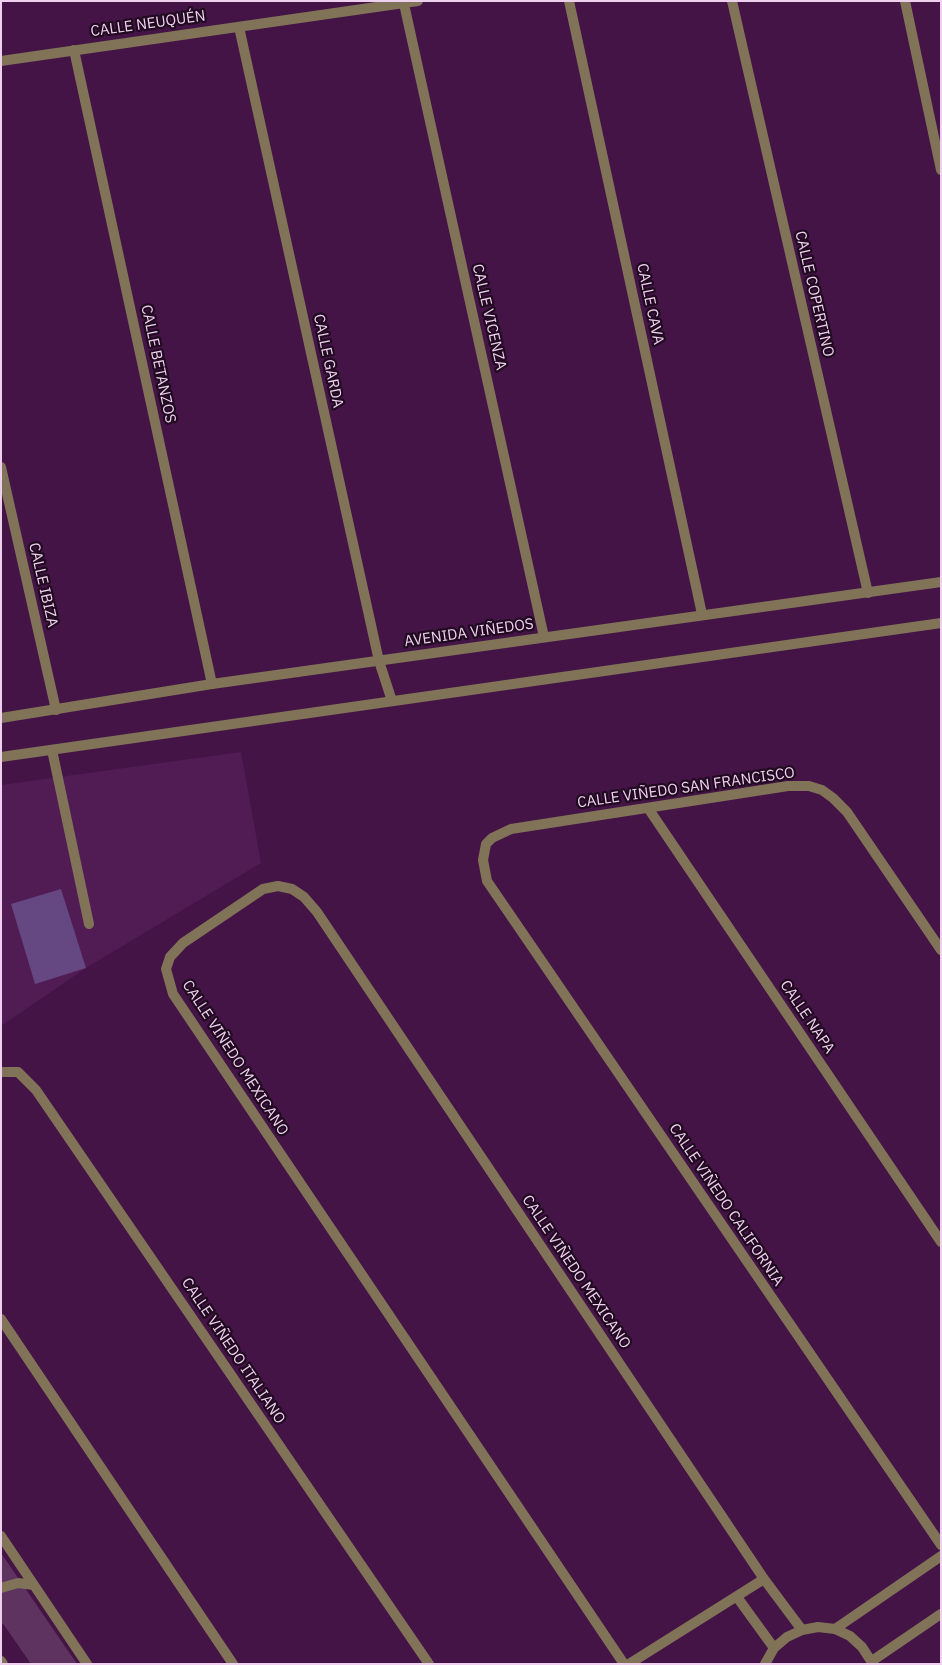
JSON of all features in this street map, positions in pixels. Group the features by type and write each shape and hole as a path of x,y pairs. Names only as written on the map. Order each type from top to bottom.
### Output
{"street":[{"name":"CALLE NEUQUÉN","path":"1,61 418,1"},
{"name":"CALLE CAVA","path":"569,1 702,614"},
{"name":"CALLE COPERTINO","path":"732,1 868,593"},
{"path":"905,1 941,170"},
{"name":"CALLE VICENZA","path":"404,4 544,637"},
{"name":"CALLE GARDA","path":"239,27 379,661 392,702"},
{"name":"CALLE BETANZOS","path":"74,50 212,684"},
{"name":"CALLE IBIZA","path":"1,467 56,710"},
{"name":"AVENIDA VIÑEDOS","path":"1,718 212,684 941,582"},
{"path":"1,757 941,623"},
{"path":"52,750 89,924"},
{"name":"CALLE VIÑEDO SAN FRANCISCO","path":"487,881 483,860 486,844 500,832 788,786 809,786 822,790 834,798 847,812 941,950"},
{"name":"CALLE NAPA","path":"648,808 941,1242"},
{"name":"CALLE VIÑEDO CALIFORNIA","path":"487,881 941,1545"},
{"name":"CALLE VIÑEDO MEXICANO","path":"624,1664 173,994 166,969 170,957 183,943 263,888 278,886 292,889 317,912 764,1579 802,1630"},
{"name":"CALLE VIÑEDO ITALIANO","path":"1,1072 18,1072 36,1090 429,1664"},
{"path":"1,1319 232,1664"},
{"path":"1,1536 87,1664"},
{"path":"835,1629 941,1556"},
{"path":"630,1664 764,1579"},
{"path":"1,1588 18,1583 34,1585"},
{"path":"736,1597 774,1648"},
{"path":"765,1664 774,1648 787,1637 802,1630 818,1627 835,1629 850,1636 862,1647 872,1662 941,1614"}],"shaded area":[{"path":"241,752 261,863 86,968 1,1026 1,785"},
{"path":"1,1553 77,1664 31,1664 1,1622"}],"building":[{"path":"61,889 86,968 35,984 11,904"}]}
